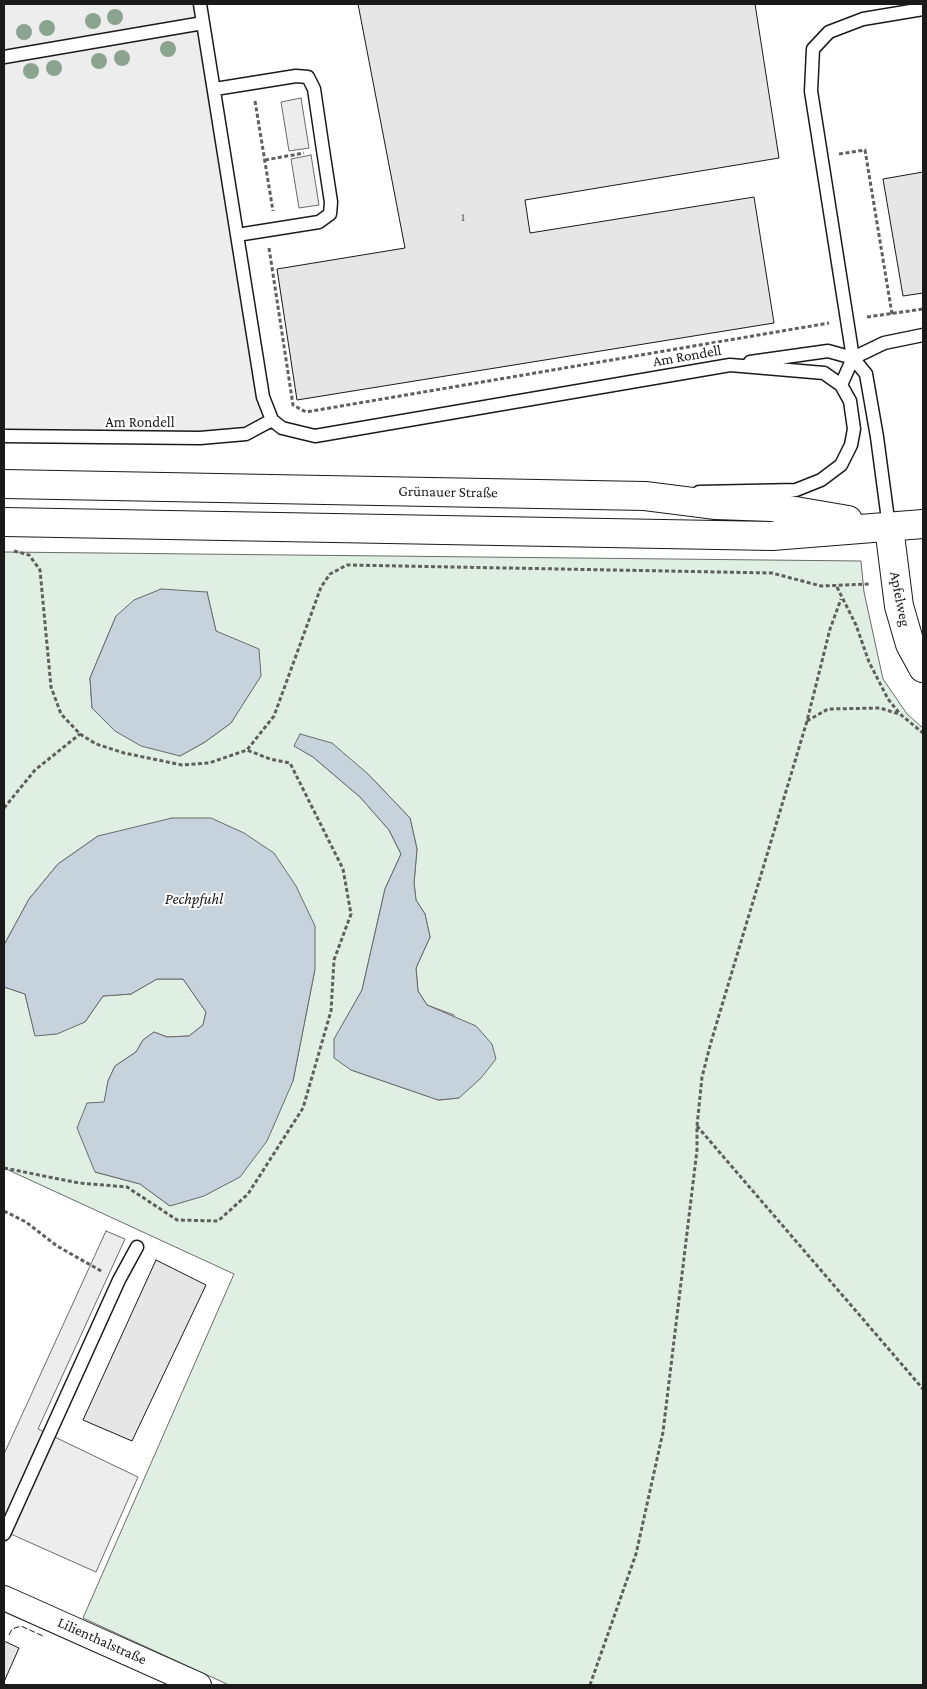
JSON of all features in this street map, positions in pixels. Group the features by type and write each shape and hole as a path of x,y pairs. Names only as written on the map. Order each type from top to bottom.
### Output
{"main road":[{"name":"Grünauer Straße","path":"4,484 645,496 716,506 772,507 889,527"},
{"name":"Grünauer Straße","path":"4,522 772,536 923,524"},
{"name":"Apfelweg","path":"889,527 899,606 910,644 923,668"}],"street":[{"name":"Lilienthalstraße","path":"4,1598 199,1685"}],"lane":[{"path":"200,4 263,397 277,424"},
{"path":"645,496 716,491 796,490 821,480 841,465 851,445 854,429 850,402 841,385 853,358 811,91 813,49 829,32 863,19 923,9"},
{"path":"4,57 203,23"},
{"path":"215,89 296,76 308,77 314,89 331,202 330,214 319,222 237,235"},
{"path":"853,358 884,344 923,334"},
{"path":"730,365 828,351 853,358 866,374 878,437 889,527"},
{"name":"Am Rondell","path":"4,436 200,438 246,434 277,424 316,436 730,365 824,373 841,385"},
{"path":"4,1534 119,1280 137,1247"}],"path":[{"path":"252,83 265,160 271,230 293,406 306,412 923,309"},
{"path":"265,160 323,150"},
{"path":"822,157 864,150 892,314"},
{"path":"13,551 29,555 40,570 52,687 61,714 80,734 96,744 124,753 182,765 209,764 247,750 274,716 321,587 330,574 347,565 772,574 803,583 837,587 895,582"},
{"path":"837,587 841,599 856,625 869,662 888,700 900,714 923,734"},
{"path":"590,1685 636,1554 661,1440 697,1150 697,1126 702,1077 807,721 830,629 841,599"},
{"path":"807,721 828,709 880,708 900,714"},
{"path":"4,808 35,770 80,734"},
{"path":"4,1168 79,1183 127,1187 177,1220 218,1221 248,1194 303,1108 331,1011 334,960 352,914 343,869 290,763 270,759 247,750"},
{"path":"697,1126 923,1389"},
{"path":"4,1211 26,1222 56,1246 119,1280"}],"green space":[{"path":"4,552 861,561 864,592 883,679 907,714 923,728 923,1685 229,1685 83,1618 234,1274 4,1168 4,987 25,994 35,1035 85,1022 103,996 131,994 157,979 183,979 206,1012 203,1025 189,1036 167,1037 154,1032 143,1040 136,1052 115,1066 108,1081 95,1172 140,1184 170,1206 293,1081 315,969 98,836 58,864 29,899 4,945","holes":["207,592 216,631 261,675 231,723 205,742 180,756 92,708 90,678 116,616","295,746 368,774 410,818 417,849 414,883 416,900 425,914 430,937 416,968 418,991 427,1005 454,1015 459,1098 439,1100 351,1070 334,1040 362,990 385,889 401,854 389,830 360,797 313,757"]}],"shaded area":[{"path":"4,4 200,4 263,397 282,428 200,438 4,436"},
{"path":"301,98 309,148 289,151 281,102"},
{"path":"311,155 319,205 299,208 291,159"},
{"path":"106,1231 125,1239 38,1429 138,1477 96,1572 4,1531 4,1454"}],"water":[{"path":"161,589 207,592 216,631 259,649 261,676 231,723 205,742 180,756 141,746 115,731 92,708 90,678 116,616 134,600"},
{"path":"300,734 332,743 368,774 410,818 417,849 414,883 416,900 425,914 430,937 416,968 418,991 427,1005 476,1026 492,1044 496,1059 481,1078 459,1098 438,1100 351,1070 334,1058 334,1039 362,990 385,889 401,854 389,830 360,797 313,757 294,746"},
{"name":"Pechpfuhl","path":"172,818 211,818 244,833 274,853 296,886 315,926 315,969 293,1081 267,1141 240,1177 204,1196 170,1206 140,1184 95,1172 77,1128 87,1103 104,1102 108,1081 115,1066 136,1052 143,1040 154,1032 167,1037 189,1036 203,1025 206,1012 183,979 157,979 131,994 103,996 85,1022 57,1034 35,1036 25,994 4,987 4,945 29,899 58,864 98,836"}],"building":[{"path":"358,4 755,4 779,158 525,200 530,233 754,197 774,323 297,400 277,269 405,248"},
{"path":"923,172 923,293 903,296 883,179"},
{"path":"156,1260 206,1285 132,1441 83,1420"},
{"path":"4,1641 19,1648 4,1682"}],"fence":[{"path":"9,1635 12,1629 21,1626 43,1636"}]}
